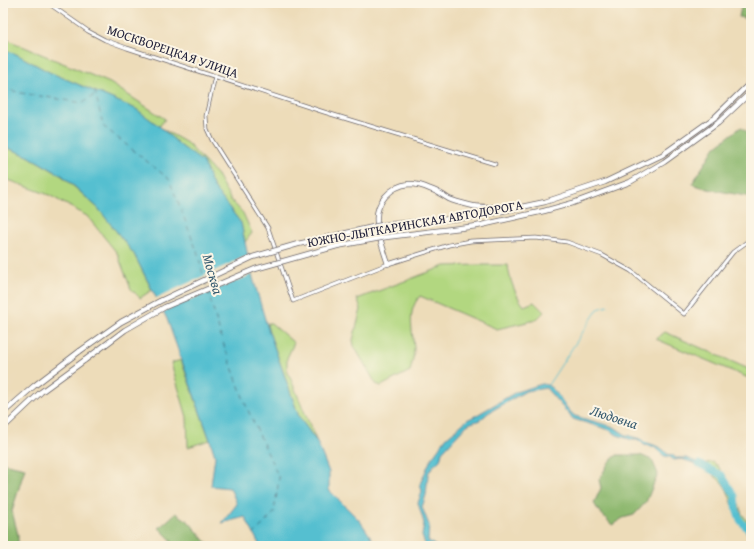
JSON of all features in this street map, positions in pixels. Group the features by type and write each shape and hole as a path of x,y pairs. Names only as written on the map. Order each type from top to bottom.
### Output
{"main road":[{"name":"ЮЖНО-ЛЫТКАРИНСКАЯ АВТОДОРОГА","path":"3,413 34,386 121,322 160,301 253,257 305,242 382,225 474,217 527,206 545,202 605,182 662,155 714,118 751,82"},
{"name":"ЮЖНО-ЛЫТКАРИНСКАЯ АВТОДОРОГА","path":"3,428 41,392 125,330 165,307 255,269 337,246 386,237 477,226 574,203 611,190 630,182 664,162 718,123 751,92"},
{"path":"388,264 378,229 377,216 383,199 392,190 400,186 414,184 431,189 451,200 474,206 527,206"}],"street":[{"name":"МОСКВОРЕЦКАЯ УЛИЦА","path":"48,3 88,31 105,40 299,104 495,164"},
{"path":"215,76 206,116 207,129 212,140 268,228 294,301 388,264 449,246 471,241 504,238 536,238 567,242 602,255 631,271 684,314 733,252 751,239"}],"green space":[{"path":"742,3 751,3 751,20 739,17"},
{"path":"3,38 110,83 165,119 159,126 136,109 49,72 16,54 3,49"},
{"path":"741,127 751,136 751,197 708,189 692,184 715,147"},
{"path":"162,129 187,143 217,175 231,200 243,213 252,233 245,242 241,223 214,188 203,162 181,146"},
{"path":"3,146 28,156 62,176 98,208 134,254 152,290 140,298 131,289 117,253 87,216 49,195 3,178"},
{"path":"508,265 513,287 524,306 534,302 544,312 536,320 497,329 420,296 413,308 411,321 414,349 410,371 381,386 376,384 354,346 353,340 361,309 357,299 445,266"},
{"path":"268,323 271,323 294,343 287,358 287,370 317,442 299,417 267,326"},
{"path":"665,332 751,370 751,379 656,339"},
{"path":"181,360 210,440 188,447 187,417 171,363"},
{"path":"617,455 640,455 652,460 658,474 646,502 634,515 623,518 612,525 598,510 594,503 601,488 599,480 609,462"},
{"path":"713,462 718,466 735,493 742,514 751,526 751,535 740,523 731,499 723,484 710,470 706,468 708,466 706,463"},
{"path":"3,463 25,468 12,511 18,535 18,546 3,546"},
{"path":"176,513 188,521 210,546 171,546 171,540 159,528"}],"water":[{"name":"Москва","path":"3,49 16,54 49,72 136,109 203,162 214,188 241,223 251,271 267,326 299,417 317,442 329,472 329,490 360,521 377,546 260,546 245,517 222,523 237,504 230,488 211,486 215,456 210,440 167,319 134,254 98,208 63,176 28,156 3,146"},
{"path":"542,384 552,388 575,416 614,427 626,435 641,439 644,442 660,448 667,454 673,455 675,458 686,458 708,466 706,468 682,459 674,460 670,457 664,456 654,447 644,445 639,440 632,440 617,435 610,430 573,419 546,388 526,391 488,413 480,420 467,425 442,452 440,460 432,467 428,474 426,495 422,507 429,525 428,541 436,546 426,546 422,536 424,523 418,503 422,491 420,484 431,459 446,438 467,420 516,392"}],"pier":[{"path":"250,256 254,274 172,307 162,313 154,299 242,258"}],"waterway":[{"path":"548,385 598,309 608,306"},
{"name":"Людовна","path":"699,464 722,475 735,496 736,508 740,520 751,533"}],"ferry route":[{"path":"3,88 21,93 83,103 92,97 95,92"},
{"path":"95,91 103,126 169,179 197,251 204,278"},
{"path":"205,281 207,288"},
{"path":"208,291 221,337 247,408 279,478 274,513 254,534"}]}
